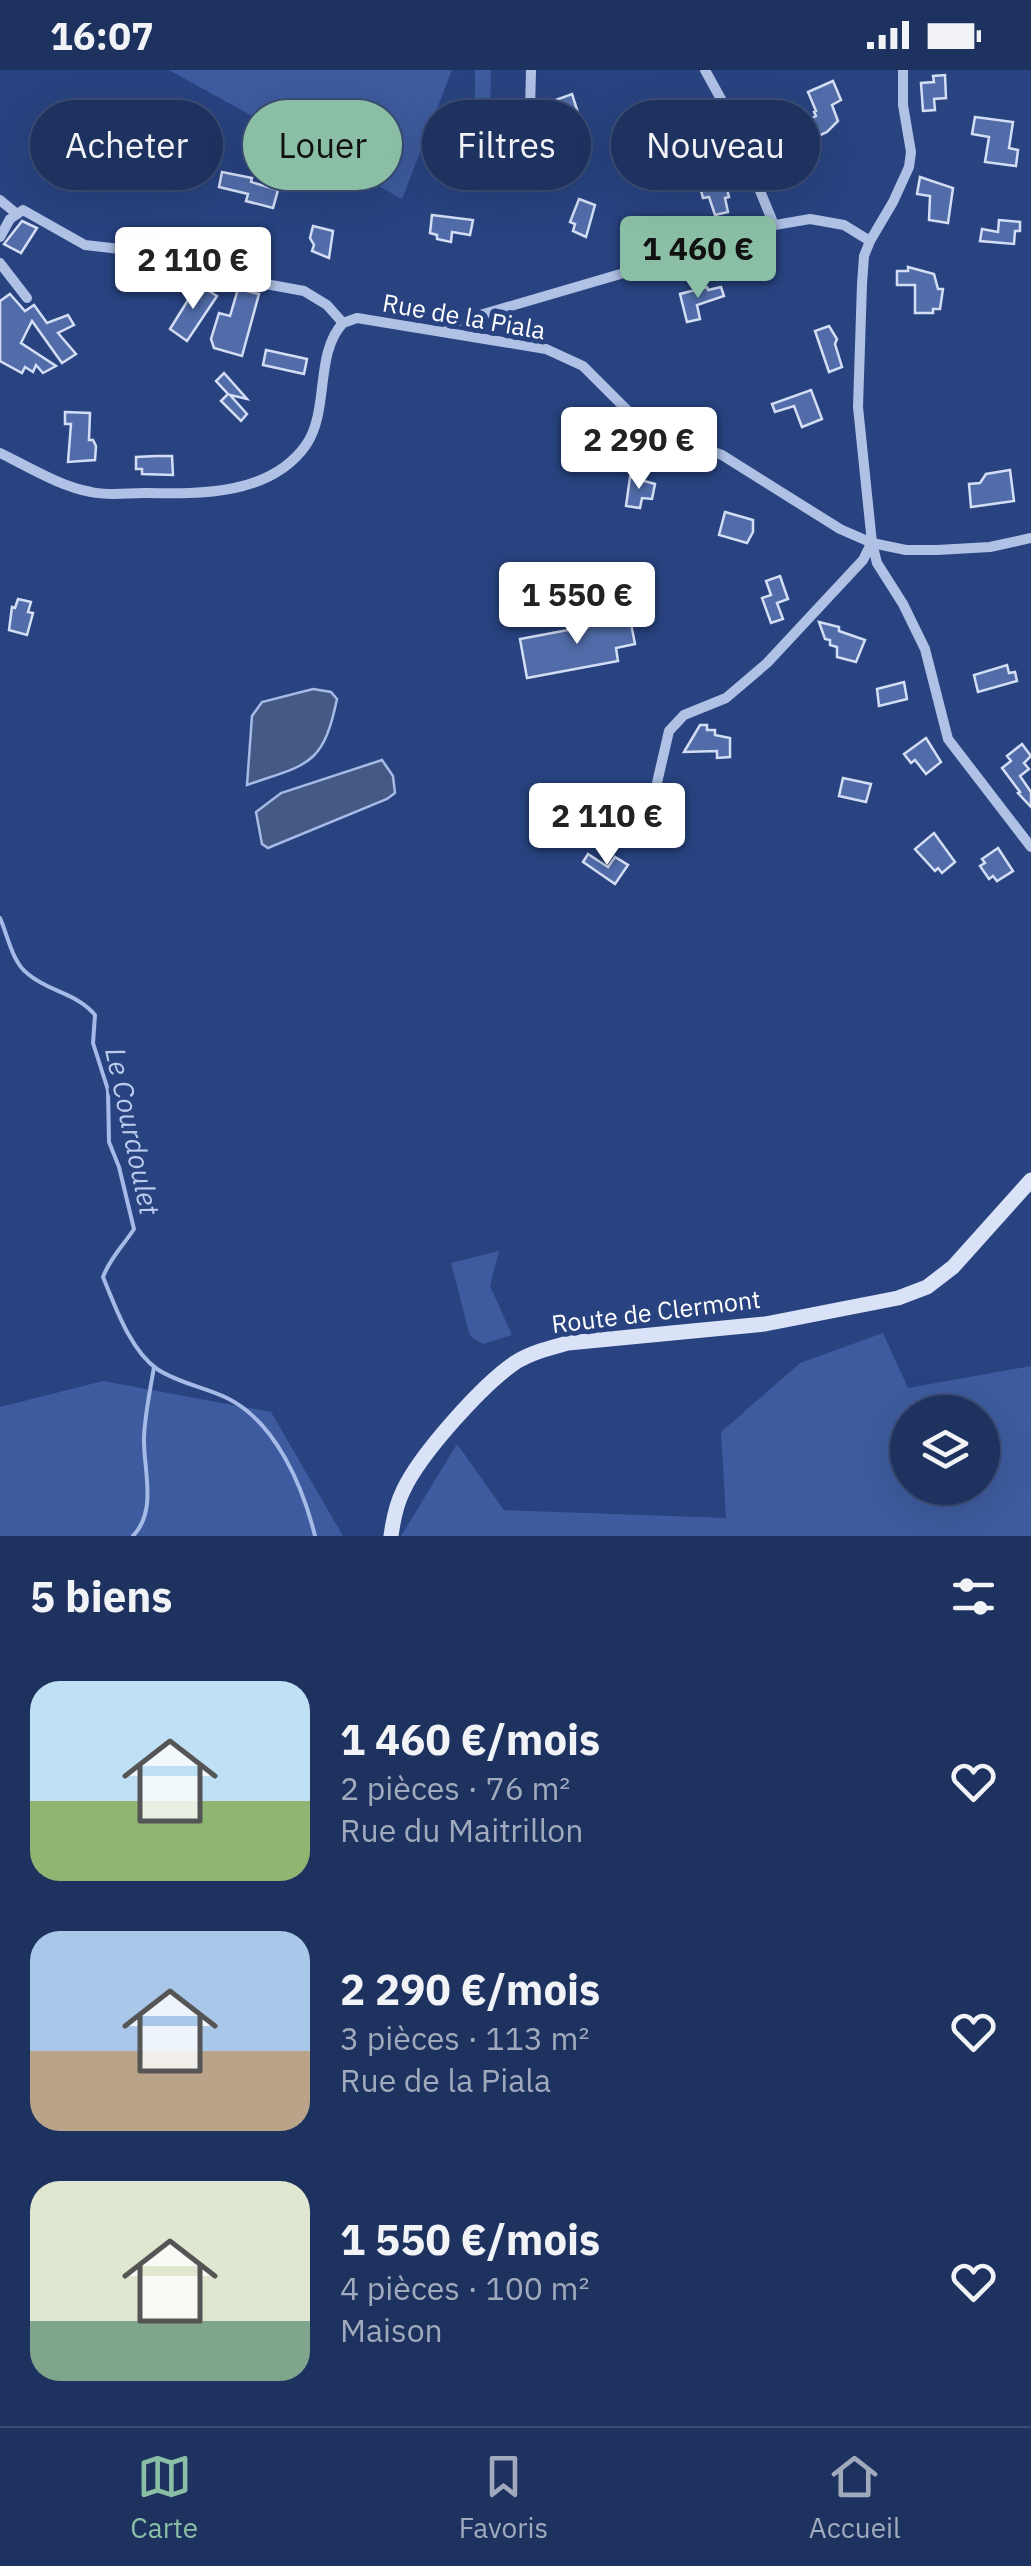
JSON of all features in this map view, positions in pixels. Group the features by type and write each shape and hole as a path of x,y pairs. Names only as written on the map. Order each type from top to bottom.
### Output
{"street":[{"path":"530,100 531,70"},
{"path":"706,70 727,110 774,225"},
{"path":"903,70 909,168 870,241 864,256 862,284 858,408 872,543 877,563 925,649 948,739 1031,847"},
{"path":"0,200 17,214"},
{"path":"0,237 17,214 28,212 85,245 147,252 226,277 304,291 344,322"},
{"path":"433,329 640,268 694,239 810,219 844,225 870,241"},
{"path":"0,263 27,298"},
{"name":"Rue de la Piala","path":"0,453 92,493 216,492 250,485 282,469 307,444 322,397 331,344 344,322 357,318 546,348 583,366 634,416 656,431 722,455 840,529 872,543 906,550 937,550 990,547 1031,538"},
{"path":"647,826 669,731 684,714 726,698 767,663 862,560 872,543"},
{"name":"Route de Clermont","path":"391,1536 403,1491 419,1464 515,1362 568,1343 766,1324 863,1306 927,1286 953,1267 1031,1180"}],"shaded area":[{"path":"169,70 452,70 440,100 422,100 422,147 402,199 386,190 402,190 402,100 243,100 243,111"},
{"path":"475,70 491,70 490,100 475,100"},
{"path":"313,689 331,692 337,699 318,751 298,766 247,785 252,716 262,702"},
{"path":"382,760 393,776 395,793 387,799 268,848 262,844 256,812 281,793"},
{"path":"499,1251 490,1286 512,1335 483,1344 470,1336 451,1263"},
{"path":"883,1333 908,1388 1031,1366 1031,1536 401,1536 457,1444 504,1510 726,1518 721,1432 800,1363"},
{"path":"103,1381 271,1412 343,1536 0,1536 0,1407"}],"building":[{"path":"945,75 946,98 934,99 935,110 923,111 921,83 934,82 933,76"},
{"path":"833,81 841,100 832,105 838,121 820,135 820,100 811,100 808,92"},
{"path":"975,117 1013,122 1009,148 1018,150 1016,166 985,162 989,137 972,134"},
{"path":"223,172 243,176 243,190 278,190 273,208 246,201 248,194 223,188"},
{"path":"920,177 953,188 948,223 929,220 930,196 917,194"},
{"path":"701,190 727,190 728,212 715,215 709,197 703,198"},
{"path":"579,199 595,205 586,237 573,231 575,224 570,222"},
{"path":"432,215 473,220 470,235 452,232 451,242 437,239 437,235 430,233"},
{"path":"999,220 1020,222 1014,244 980,241 982,229 998,232"},
{"path":"22,221 37,228 21,253 4,244"},
{"path":"313,226 333,231 329,258 312,251"},
{"path":"908,267 934,274 938,289 943,289 940,309 915,313 915,285 897,285 897,271 908,271"},
{"path":"198,284 217,296 187,341 170,329"},
{"path":"721,287 724,296 697,305 700,319 687,322 680,294"},
{"path":"238,289 259,294 242,356 214,348 211,339 219,313 230,316"},
{"path":"10,294 25,311 34,305 47,323 68,315 74,325 58,333 76,354 62,363 32,321 21,343 56,366 43,373 36,365 33,372 25,367 22,373 0,361 0,301"},
{"path":"829,326 837,339 842,367 829,372 815,331"},
{"path":"266,350 307,359 304,374 263,365"},
{"path":"224,373 247,399 230,395 247,414 241,421 221,401 228,394 216,381"},
{"path":"811,390 822,419 802,427 794,406 775,412 772,404"},
{"path":"65,412 90,413 89,440 96,446 95,460 68,462 71,424 65,424"},
{"path":"172,456 173,475 142,474 142,469 136,469 136,457"},
{"path":"1010,470 1014,501 971,507 969,484 980,483 986,474"},
{"path":"630,477 655,484 652,499 642,498 640,508 626,506"},
{"path":"725,512 753,520 753,532 747,543 719,535"},
{"path":"780,576 788,599 777,603 783,619 771,623 762,598 771,595 766,581"},
{"path":"18,599 31,602 28,612 33,613 27,635 9,630 12,607"},
{"path":"628,608 635,644 616,648 618,661 527,678 520,639 621,620 619,610"},
{"path":"819,622 865,640 856,662 837,657 837,647 825,639"},
{"path":"1007,665 1009,673 1015,672 1017,681 978,692 974,675"},
{"path":"904,682 907,699 879,706 877,689"},
{"path":"700,725 715,730 715,735 730,738 730,757 717,758 717,751 684,752"},
{"path":"926,738 941,762 926,774 904,754"},
{"path":"1022,744 1031,756 1024,763 1029,769 1020,776 1031,792 1031,807 1002,768 1011,761 1007,756"},
{"path":"843,778 871,784 866,802 839,796"},
{"path":"934,833 955,862 942,873 938,868 935,871 915,849"},
{"path":"998,848 1013,871 997,881 993,876 989,879 980,866 985,863 982,859"},
{"path":"588,854 608,867 615,857 628,865 615,884 583,862"}],"waterway":[{"name":"Le Courdoulet","path":"0,918 23,969 95,1015 93,1043 108,1090 109,1142 134,1229 103,1277 124,1327 139,1351 157,1369 227,1398 260,1423 295,1477 315,1536"},
{"path":"133,1536 141,1526 147,1502 144,1437 154,1367"}]}
